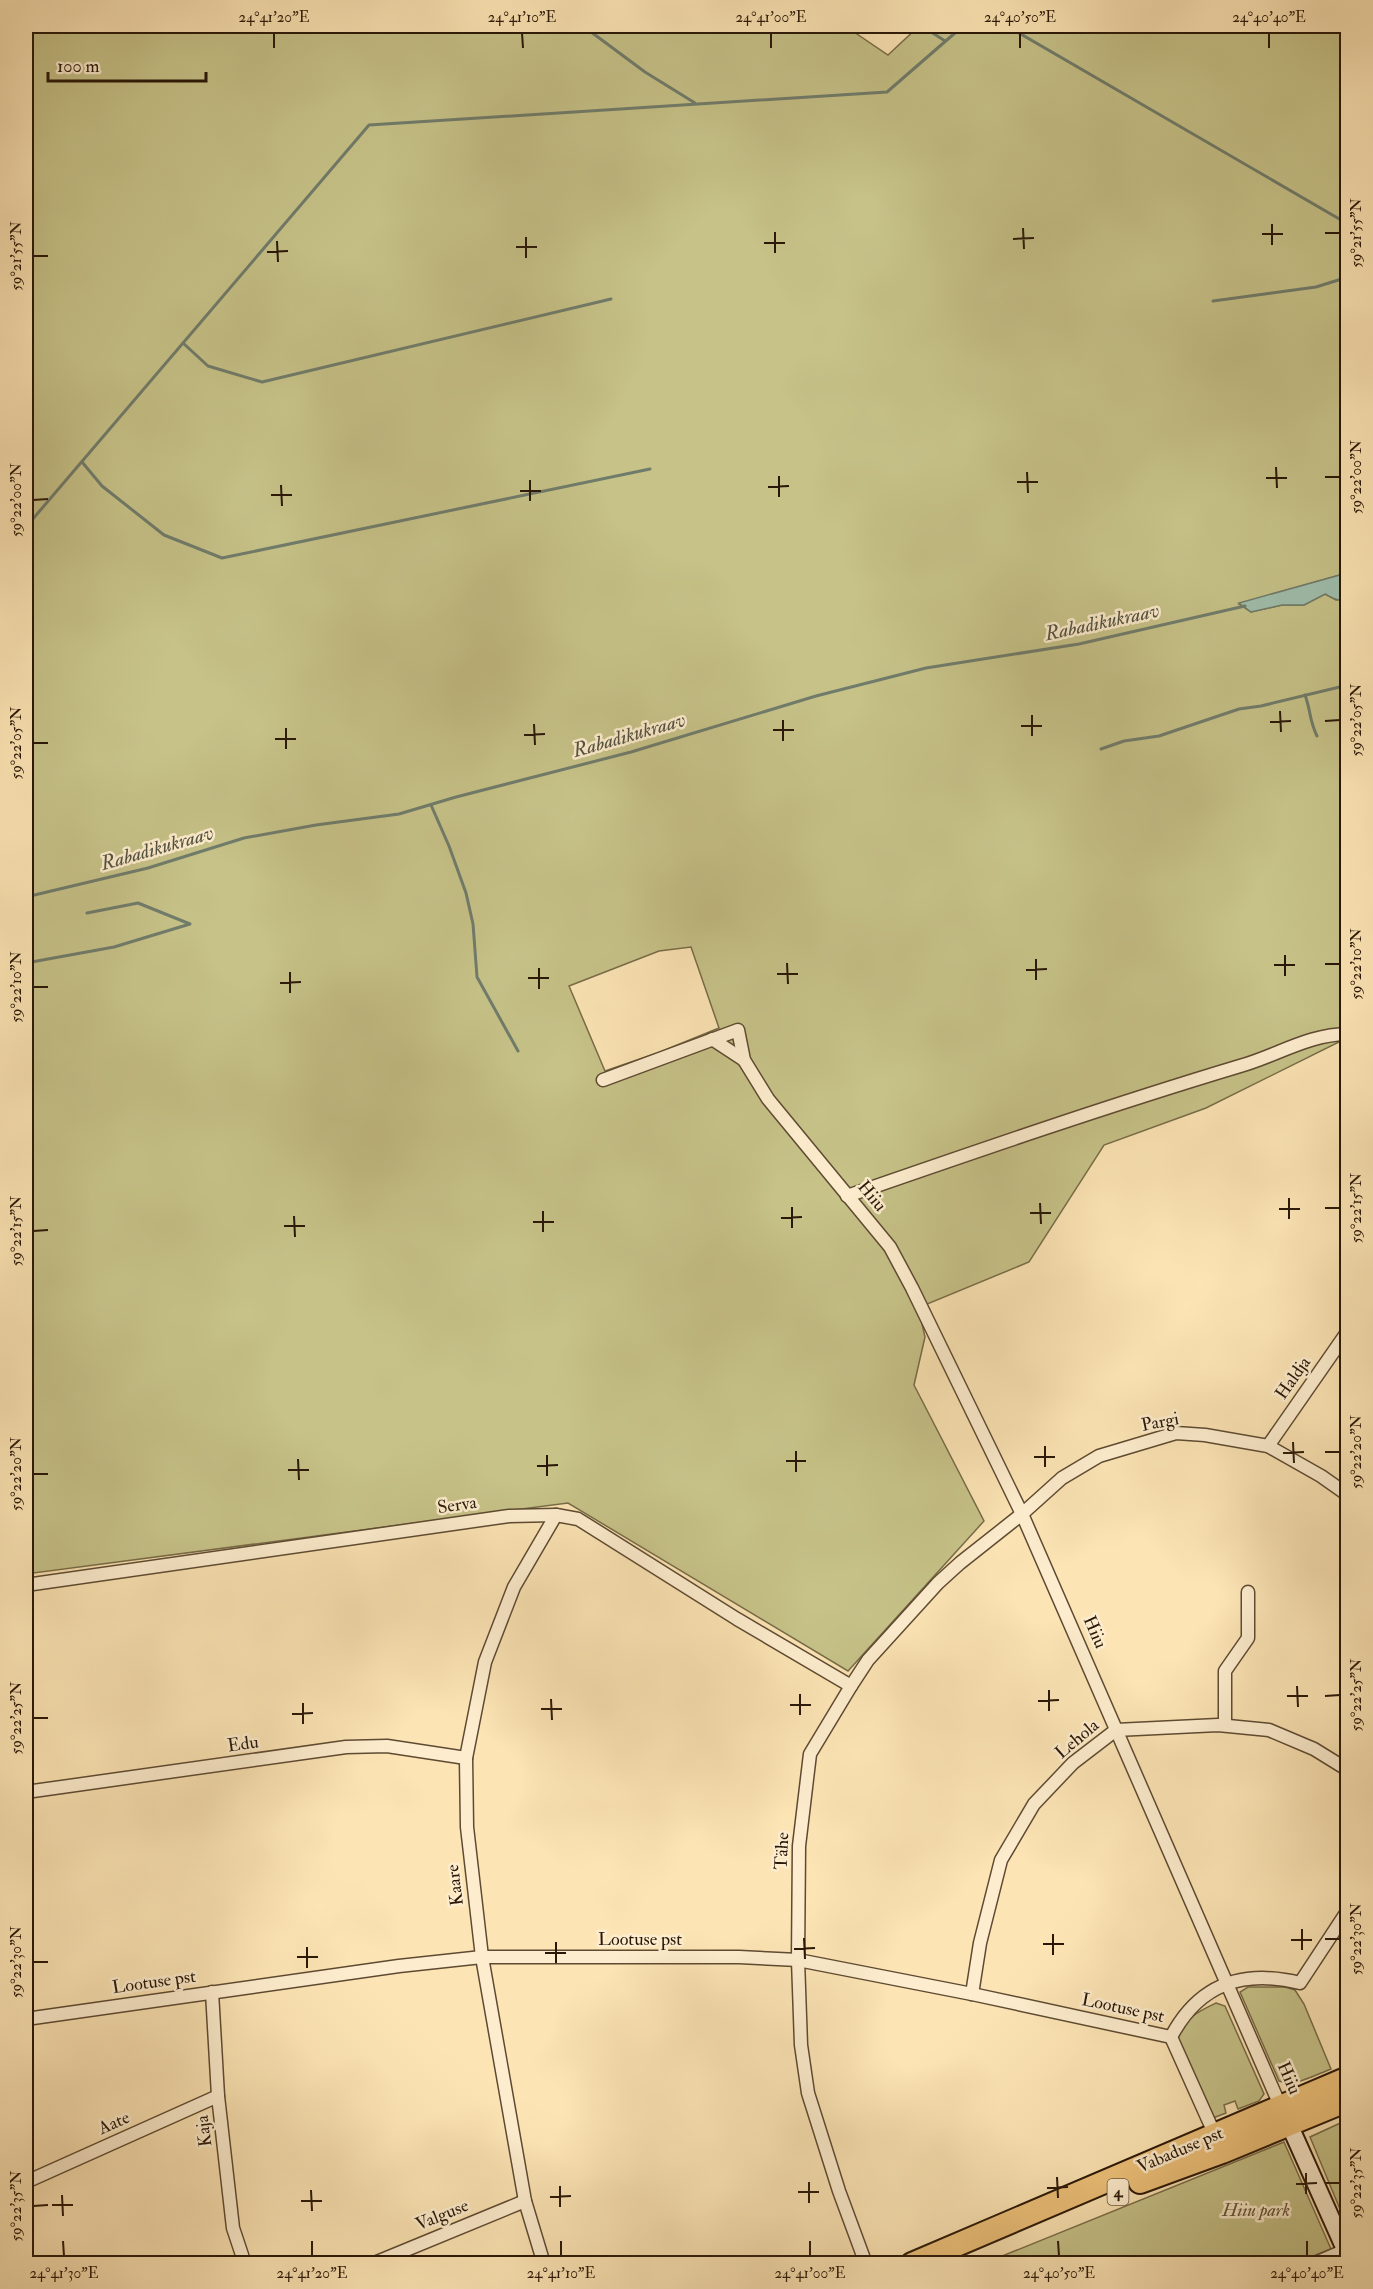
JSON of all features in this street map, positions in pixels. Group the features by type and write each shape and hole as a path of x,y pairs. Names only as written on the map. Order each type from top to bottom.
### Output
{"highway":[{"name":"Vabaduse pst","path":"949,2264 1143,2181 1285,2116 1347,2078"},
{"name":"Vabaduse pst","path":"912,2264 1215,2135 1347,2100"}],"street":[{"name":"Hiiu","path":"603,1080 738,1029 744,1060 768,1099 890,1247 1022,1514 1226,1984 1347,2252"},
{"path":"847,1196 1096,1111 1265,1059 1302,1041 1347,1034"},
{"name":"Hiiu","path":"712,1039 744,1060"},
{"name":"Haldja","path":"1268,1446 1347,1331"},
{"name":"Pargi","path":"1022,1514 1062,1478 1099,1456 1176,1433 1205,1435 1268,1446 1321,1476 1347,1495"},
{"name":"Tähe","path":"866,2264 839,2191 808,2092 801,2045 798,1960 799,1846 810,1754 868,1660 938,1583 985,1542 1022,1514"},
{"name":"Serva","path":"26,1585 509,1516 556,1515 578,1519 737,1619 850,1686"},
{"name":"Kaare","path":"544,2264 525,2201 482,1957 466,1827 466,1758 485,1662 514,1587 556,1515"},
{"path":"1225,1725 1225,1671 1248,1638 1248,1592"},
{"name":"Lehola","path":"972,1994 980,1942 1001,1860 1034,1804 1073,1763 1116,1730 1225,1725 1269,1730 1314,1749 1347,1770"},
{"name":"Edu","path":"26,1792 346,1747 387,1746 466,1758"},
{"name":"Lootuse pst","path":"26,2019 482,1957 739,1957 798,1960 1172,2037 1179,2023 1194,2004 1226,1984 1255,1977 1278,1977 1300,1983 1347,1910"},
{"name":"Kaja","path":"212,1992 218,2096 233,2228 245,2264"},
{"path":"1172,2037 1215,2135"},
{"name":"Aate","path":"26,2182 218,2096"},
{"name":"Valguse","path":"372,2264 525,2201"},
{"path":"1313,2264 1347,2252"}],"green space":[{"path":"26,26 845,26 888,55 919,26 1347,26 1347,573 1239,604 1251,612 1282,605 1304,605 1325,594 1336,600 1347,599 1347,1038 1206,1108 1104,1145 1029,1262 927,1304 920,1315 925,1337 914,1385 984,1521 848,1671 568,1503 26,1574","holes":["691,947 719,1028 605,1071 569,986 659,951"]},
{"path":"1248,1987 1285,1987 1295,1990 1304,2004 1331,2069 1298,2081 1279,2081 1240,1992"},
{"path":"1216,2003 1225,2006 1264,2094 1259,2101 1238,2109 1235,2101 1224,2105 1226,2113 1213,2118 1178,2038 1193,2016"},
{"path":"1347,2120 1347,2226 1310,2137"},
{"name":"Hiiu park","path":"1284,2142 1331,2249 1296,2263 985,2263"}],"shaded area":[{"path":"1347,573 1347,599 1344,600 1325,594 1304,605 1282,605 1251,612 1239,603"}],"waterway":[{"path":"583,26 645,72 695,103"},
{"path":"922,26 945,41"},
{"path":"26,527 369,125 887,92 963,26"},
{"path":"1007,26 1348,224"},
{"path":"1213,301 1316,287 1348,277"},
{"path":"183,343 208,366 262,382 611,299"},
{"path":"26,379 30,373"},
{"path":"82,462 102,486 164,535 222,558 650,469"},
{"name":"Rabadikukraav","path":"26,897 148,868 244,838 316,825 399,814 631,752 816,696 926,668 1079,644 1245,606"},
{"path":"1101,749 1124,741 1159,736 1239,709 1261,706 1348,685"},
{"path":"1305,695 1317,736"},
{"path":"431,805 466,893 473,924 477,977 518,1051"},
{"path":"26,963 114,947 190,924 138,903 87,913"}]}
